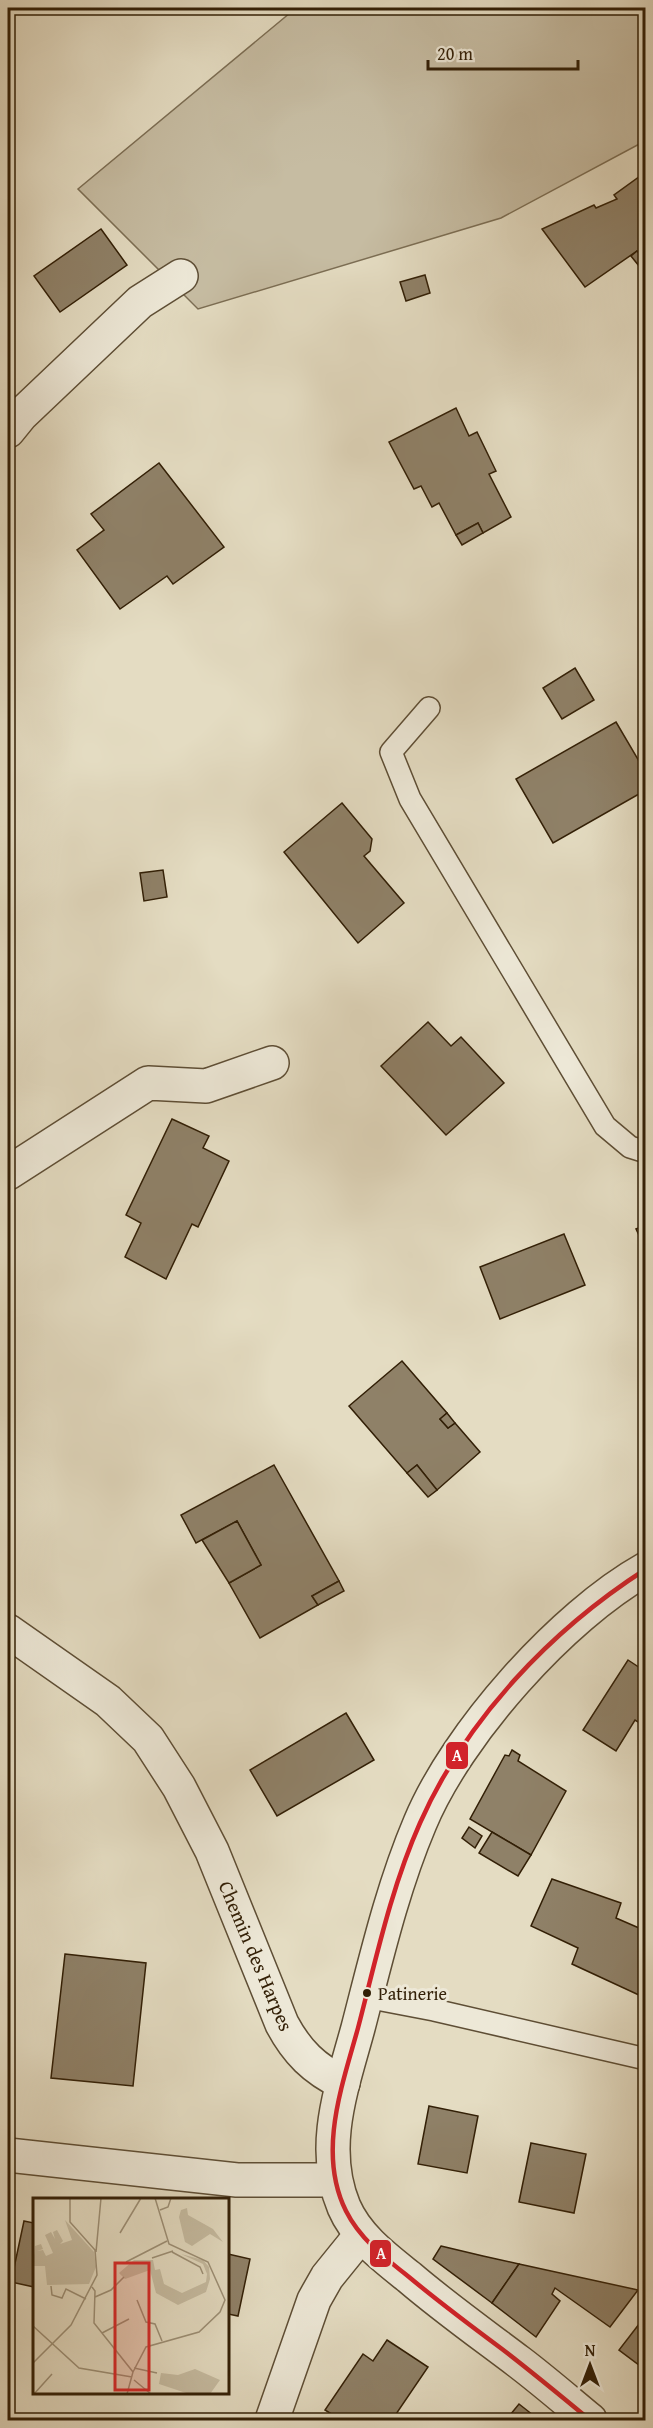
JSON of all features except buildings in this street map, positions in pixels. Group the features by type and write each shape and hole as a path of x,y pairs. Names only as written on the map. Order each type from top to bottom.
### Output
{"street":[{"path":"8,431 21,415 140,302 180,276"},
{"path":"8,1173 148,1083 206,1086 272,1063"},
{"path":"590,2421 524,2366 438,2301 361,2235 344,2208 335,2180 331,2146 336,2112 380,1940 420,1821 445,1775 511,1685 551,1643 597,1601 645,1569"},
{"name":"Chemin des Harpes","path":"8,1631 108,1701 148,1739 179,1787 212,1851 282,2024 292,2043 307,2061 324,2074 343,2083"},
{"path":"8,2154 237,2180 335,2180"},
{"path":"272,2421 314,2300 327,2277 361,2235"}],"lane":[{"path":"429,708 391,752 410,799 605,1126 630,1147 645,1152"},
{"path":"366,1997 434,2010 645,2059"}],"shaded area":[{"path":"296,8 645,8 645,141 501,218 198,309 78,189"}],"transit line":[{"name":"A","path":"590,2420 420,2286 366,2239 346,2211 338,2189 333,2166 333,2143 335,2120 345,2073 392,1898 420,1823 439,1785 461,1748 515,1680 577,1620 646,1569"}],"place":[{"name":"Patinerie","path":"367,1993"}]}
